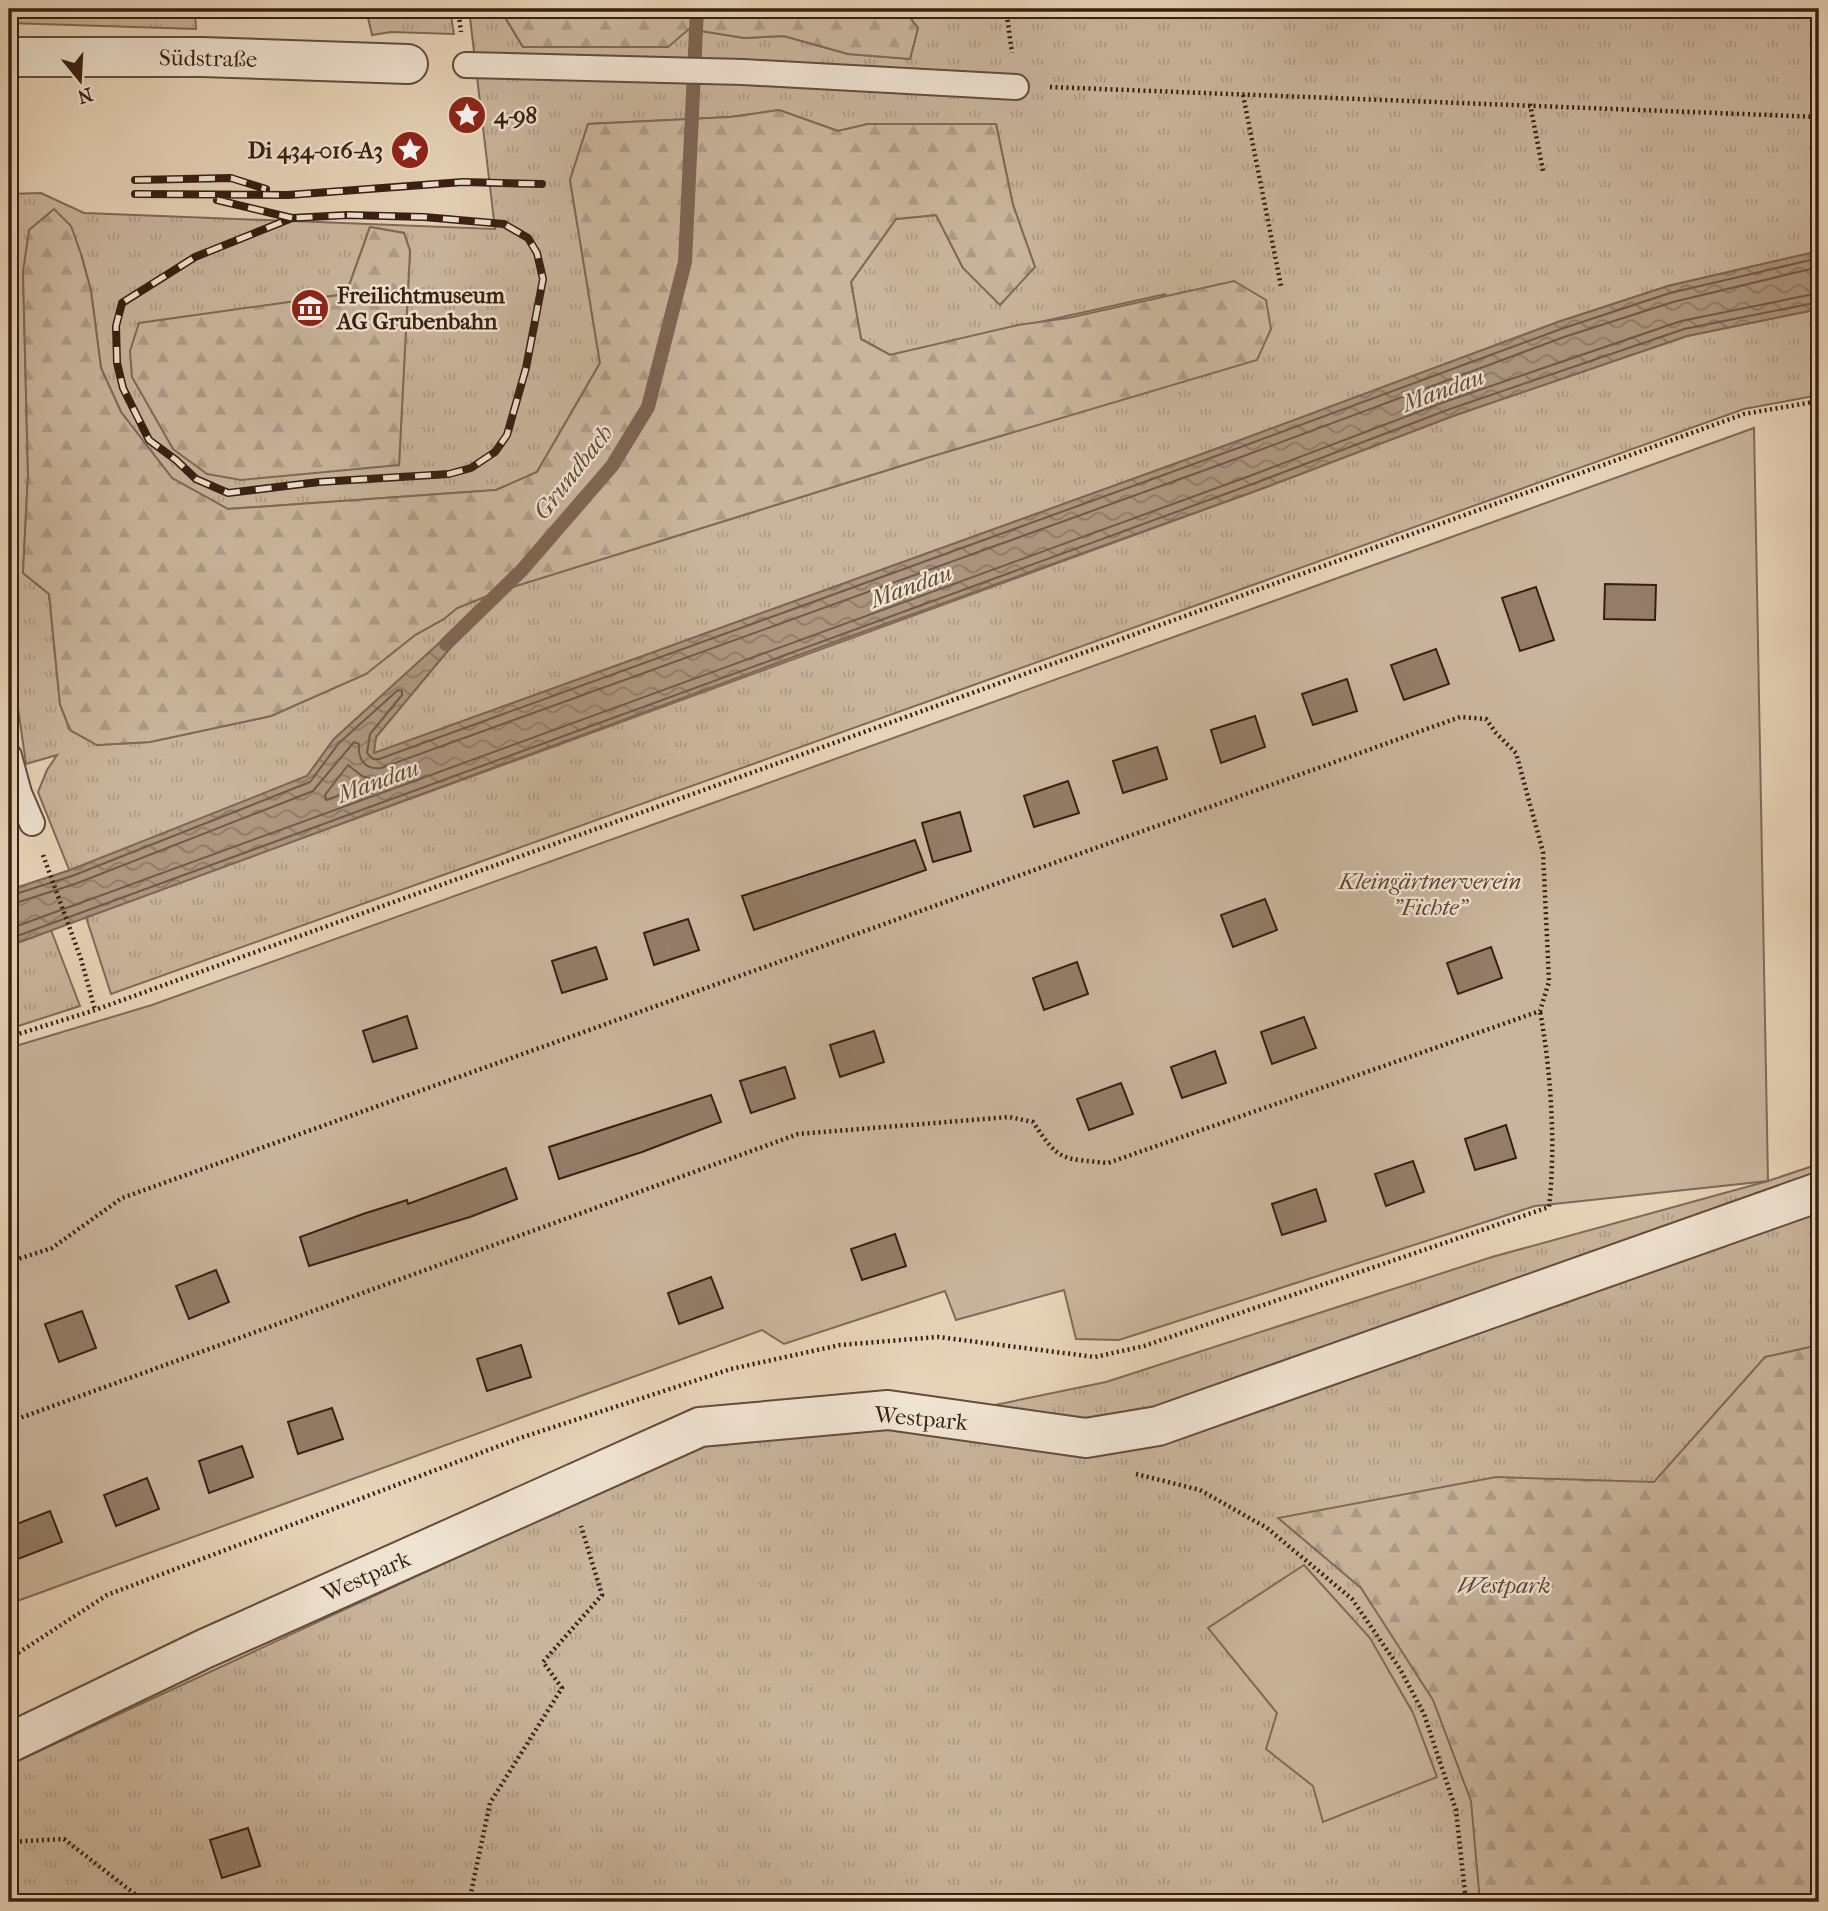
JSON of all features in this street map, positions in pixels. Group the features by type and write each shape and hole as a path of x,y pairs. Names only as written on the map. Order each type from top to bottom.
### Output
{"street":[{"name":"Südstraße","path":"9,57 201,57 408,64"},
{"name":"Westpark","path":"9,1743 204,1649 700,1427 888,1410 1086,1438 1158,1426 1819,1192"}],"lane":[{"path":"466,65 743,72 1016,88"},
{"path":"9,756 19,793 32,823"}],"path":[{"path":"1016,88 1083,87 1819,117"},
{"path":"1243,95 1281,286"},
{"path":"1530,104 1543,171"},
{"path":"9,1037 95,1010 1744,414 1819,401"},
{"path":"9,1262 52,1248 122,1198 1460,718 1486,719 1516,753 1544,852 1549,982 1540,1011 1108,1163 1067,1158 1050,1147 1033,1122 1009,1117 798,1134 9,1422"},
{"path":"32,823 95,1010"},
{"path":"1126,1472 1200,1490 1268,1528 1352,1600 1400,1669 1424,1714 1456,1810 1465,1902"},
{"path":"469,1902 490,1803 562,1688 543,1662 602,1595 568,1485"},
{"path":"9,1842 64,1839 145,1902"}],"green space":[{"path":"366,9 450,9 454,34 391,32 372,35"},
{"path":"469,9 500,9 523,47 689,29 744,38 784,36 848,54 910,59 918,28 903,9 1819,9 1819,251 1668,286 1558,322 1235,442 373,754 376,737 456,641 450,634 334,739 307,776 70,872 38,792 57,755 26,764 9,645 9,194 41,193 84,213 495,229","holes":["779,110 838,131 868,124 996,124 1013,205 1035,267 963,268 936,215 896,219 851,282 861,339 890,355 1166,294 923,459 497,592 457,608 444,619 415,635 366,674 271,716 150,742 97,745 70,730 60,704 49,594 23,573 28,475 23,272 81,254 91,291 101,368 121,412 172,478 228,509 496,490 537,472 600,363 570,180 588,124 730,117","370,227 404,233 410,251 399,465 139,324 346,294"]},
{"path":"500,9 903,9 918,28 910,59 848,54 784,36 744,38 689,29 668,47 523,47"},
{"path":"9,10 195,14 196,29 9,23"},
{"path":"779,110 838,131 868,124 996,124 1013,205 1035,267 1000,305 963,268 936,215 896,219 851,282 861,339 890,355 1018,325 1068,318 1234,281 1266,300 1271,329 1257,360 923,459 497,592 457,608 444,619 415,635 366,674 271,716 150,742 97,745 70,730 60,704 49,594 23,573 28,475 23,272 29,230 54,209 71,226 91,291 101,368 121,412 172,478 228,509 496,490 537,472 600,363 570,180 588,124 730,117"},
{"path":"370,227 404,233 410,251 399,465 241,480 207,474 173,449 132,377 130,351 139,323 346,294"},
{"path":"1819,309 1819,395 1744,409 111,994 86,917 1261,489 1453,416 1687,336"},
{"name":"Kleingärtnerverein \"Fichte\"","path":"1754,428 1768,1181 1535,1206 1119,1340 1076,1339 1064,1290 956,1320 945,1291 784,1344 762,1330 9,1604 9,1048 152,1005"},
{"path":"51,930 80,1006 9,1029 9,946"},
{"name":"Westpark","path":"1819,1164 1819,1902 9,1902 9,1765 704,1443 888,1427 1106,1382 1492,1257 1768,1181"},
{"path":"1819,1345 1819,1902 1480,1902 1471,1801 1433,1700 1361,1588 1278,1518 1496,1477 1654,1482 1765,1357"},
{"path":"1304,1565 1370,1638 1413,1713 1437,1777 1323,1822 1313,1786 1266,1749 1277,1713 1208,1628"}],"water":[{"name":"Mandau","path":"1819,251 1819,309 1687,336 1453,416 1261,489 810,651 9,946 9,890 70,870 307,776 334,739 449,634 459,632 456,641 376,737 374,753 1235,442 1558,322 1668,286"}],"building":[{"path":"1605,584 1656,585 1655,620 1604,619"},
{"path":"1536,587 1554,640 1520,651 1502,598"},
{"path":"1436,649 1449,684 1404,700 1391,665"},
{"path":"1347,679 1357,711 1313,725 1302,694"},
{"path":"1255,716 1265,747 1221,763 1211,730"},
{"path":"1157,747 1167,779 1123,793 1113,761"},
{"path":"1068,781 1079,813 1034,827 1024,796"},
{"path":"960,812 971,851 933,862 922,823"},
{"path":"915,840 926,870 754,930 742,896"},
{"path":"1265,899 1277,930 1233,947 1221,915"},
{"path":"688,919 699,950 654,965 644,933"},
{"path":"596,947 607,979 562,993 552,961"},
{"path":"1491,947 1502,978 1458,994 1447,963"},
{"path":"1077,962 1088,994 1044,1010 1033,978"},
{"path":"407,1016 417,1048 373,1062 363,1031"},
{"path":"1304,1017 1316,1048 1272,1064 1261,1032"},
{"path":"874,1031 884,1062 840,1077 830,1045"},
{"path":"1215,1051 1226,1083 1182,1098 1171,1067"},
{"path":"785,1067 795,1098 751,1113 740,1081"},
{"path":"1121,1083 1133,1114 1089,1130 1077,1099"},
{"path":"711,1095 721,1122 559,1179 549,1147"},
{"path":"1506,1125 1516,1158 1475,1170 1465,1139"},
{"path":"1413,1161 1424,1192 1386,1206 1375,1174"},
{"path":"506,1168 517,1199 470,1217 309,1266 300,1237 407,1200 408,1204"},
{"path":"1316,1189 1326,1221 1282,1235 1272,1204"},
{"path":"895,1234 906,1266 862,1280 851,1249"},
{"path":"216,1270 229,1302 189,1319 176,1286"},
{"path":"711,1277 723,1308 679,1324 668,1293"},
{"path":"82,1311 96,1348 59,1362 45,1324"},
{"path":"521,1345 531,1377 487,1391 477,1359"},
{"path":"332,1408 343,1439 298,1454 288,1422"},
{"path":"242,1446 253,1477 209,1493 199,1461"},
{"path":"147,1478 159,1509 116,1526 104,1495"},
{"path":"50,1511 62,1542 18,1559 9,1527"},
{"path":"248,1828 260,1866 222,1878 210,1840"}],"waterway":[{"name":"Grundbach","path":"446,644 522,570 612,466 648,407 685,262 697,9"}],"railway":[{"path":"135,180 231,178 266,189"},
{"path":"135,194 288,195 463,182 542,184"},
{"path":"217,200 292,218"},
{"path":"347,215 424,217 504,224 528,238 537,253 543,279 526,368 507,435 495,452 471,468 449,474 319,482 228,493 196,479 149,440 123,388 117,363 116,326 122,303 195,257 292,218 347,215"}],"place":[{"name":"4-98","path":"467,115"},
{"name":"Di 434-016-A3","path":"410,150"},
{"name":"Freilichtmuseum AG Grubenbahn","path":"310,308"}]}
